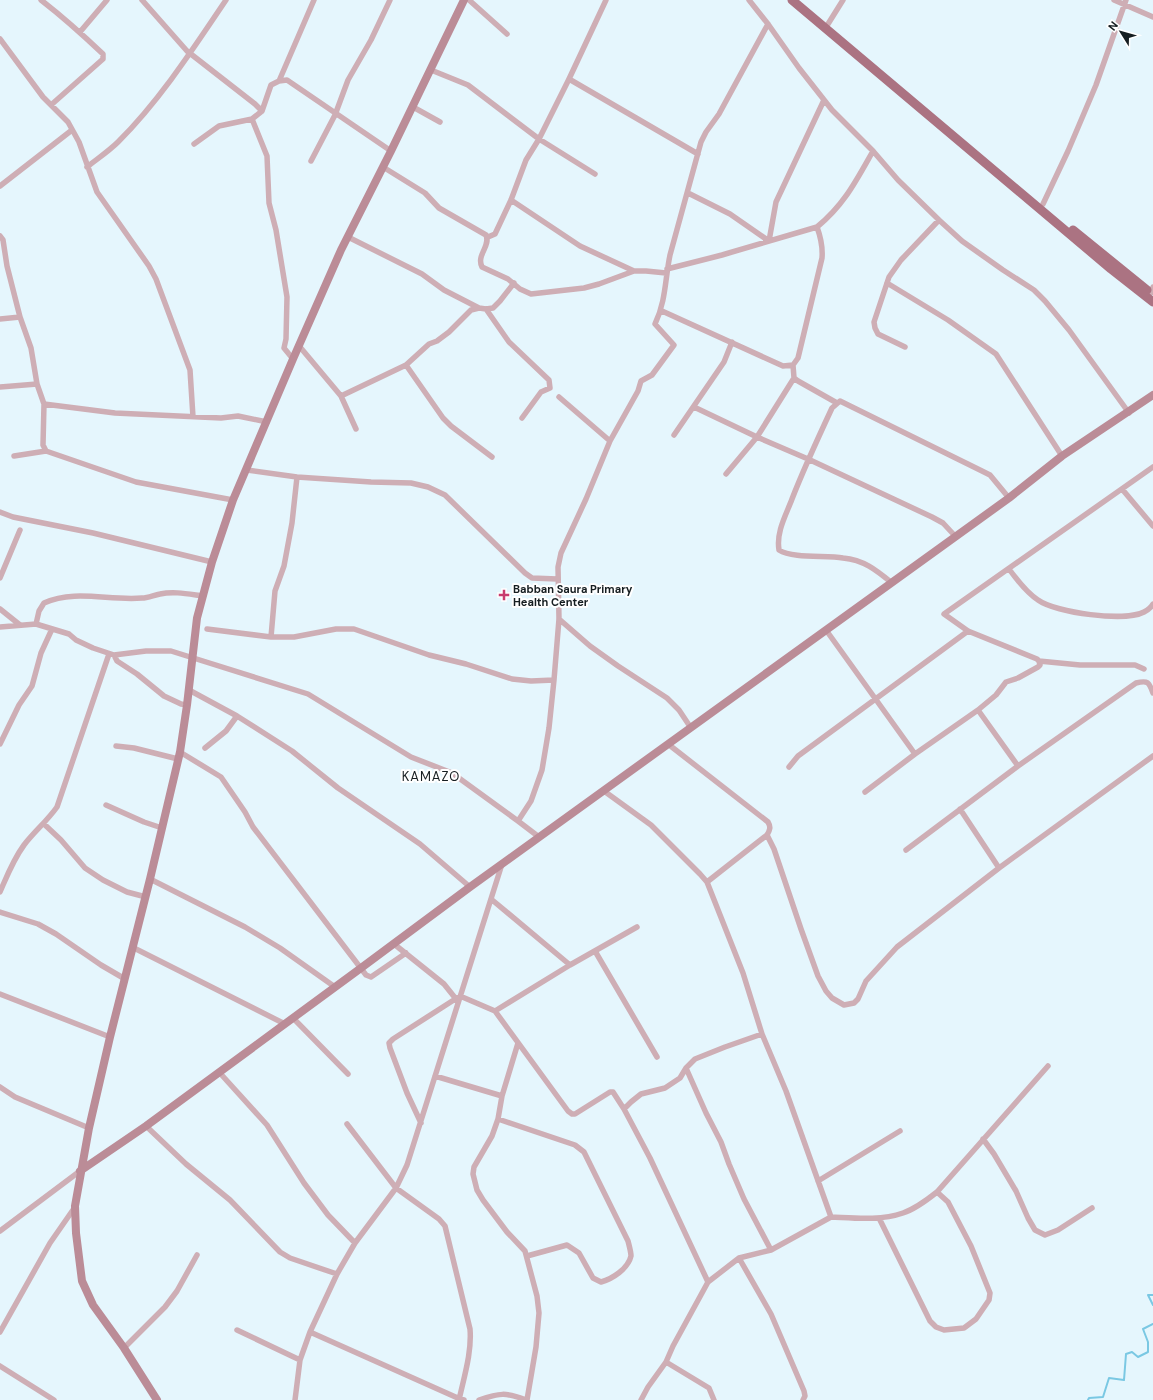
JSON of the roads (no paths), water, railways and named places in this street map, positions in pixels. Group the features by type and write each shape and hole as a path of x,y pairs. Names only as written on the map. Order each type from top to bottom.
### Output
{"main road":[{"path":"792,0 1152,294"},
{"path":"799,0 828,24 844,41 1111,269 1152,294"}],"street":[{"path":"41,0 80,32 104,56 103,59 51,105"},
{"path":"80,32 107,0"},
{"path":"142,0 187,51 262,111"},
{"path":"87,167 118,143 151,104 190,52 226,0"},
{"path":"279,80 314,0"},
{"path":"311,161 336,113 348,80 371,40 390,0"},
{"path":"157,1400 124,1348 93,1305 82,1281 76,1233 75,1206 80,1171 110,1037 146,897 179,756 188,705 197,618 212,562 233,500 293,360 348,236 413,107 464,0"},
{"path":"469,0 507,34"},
{"path":"488,237 495,234 526,160 539,139 569,79 606,0"},
{"path":"749,0 832,110 873,151 898,180 962,241 1034,290 1045,301 1070,330 1129,412"},
{"path":"828,24 843,0"},
{"path":"1114,0 1126,2 1153,17"},
{"path":"1043,204 1068,151 1096,85 1126,2"},
{"path":"518,821 531,801 542,770 549,728 559,619 557,579 561,553 586,499 610,441 638,391 641,381 652,375 674,345 656,324 662,311 667,271 701,142 706,132 719,114 768,24"},
{"path":"0,40 27,78 43,97 68,122 79,142 96,192 149,266 160,288 190,370 193,416"},
{"path":"431,70 468,85 539,139 595,174"},
{"path":"569,79 698,154"},
{"path":"194,144 219,126 252,119 262,111 271,85 279,80 287,80 391,151"},
{"path":"769,241 776,202 824,100"},
{"path":"413,107 440,122"},
{"path":"252,119 267,156 269,203 276,230 287,296 286,339 284,348 293,360"},
{"path":"0,186 72,130"},
{"path":"488,237 480,259 482,267 508,279 520,289 531,294 584,288 634,271 667,271 817,227 829,218 847,196 873,151"},
{"path":"383,167 425,193 439,208 488,237"},
{"path":"688,193 730,214 769,241"},
{"path":"510,200 580,246 634,271"},
{"path":"905,347 878,334 874,328 874,322 889,277 900,260 939,220"},
{"path":"726,474 757,437 794,378 793,365 798,358 822,258 822,238 817,227"},
{"path":"0,236 20,318 31,348 37,384 44,404 43,445 46,451"},
{"path":"348,236 422,274 444,290 480,308 493,308 514,283"},
{"path":"887,283 948,320 996,354 1062,456"},
{"path":"340,396 406,365 429,344 437,341 449,332 471,310 480,308"},
{"path":"486,309 509,342 549,380 550,388 541,392 522,418"},
{"path":"662,311 784,366 793,365"},
{"path":"0,319 20,318"},
{"path":"674,435 724,362 732,342"},
{"path":"300,347 340,396 356,429"},
{"path":"406,365 443,418 451,426 492,457"},
{"path":"794,378 836,403"},
{"path":"0,387 37,384"},
{"path":"0,1231 80,1171 146,1126 394,944 470,886 1010,498 1062,456 1153,395"},
{"path":"559,397 610,441"},
{"path":"892,583 872,567 860,562 844,558 788,554 779,550 781,528 808,458 832,408 836,403 840,401 866,413 990,475 1010,498"},
{"path":"44,404 115,413 221,418 238,416 267,422"},
{"path":"694,406 757,437 808,458 932,516 943,523 956,537"},
{"path":"14,456 46,451 136,482 233,500"},
{"path":"1144,670 1135,665 1080,665 1039,661 968,631 944,614 1153,467"},
{"path":"247,470 297,477 411,483 428,487 445,495 532,578 557,579"},
{"path":"270,637 275,591 284,566 292,523 297,477"},
{"path":"1122,489 1153,526"},
{"path":"0,512 13,517 93,533 212,562"},
{"path":"0,578 20,530"},
{"path":"1009,569 1019,582 1037,600 1049,606 1072,612 1114,616 1138,614 1150,609 1153,604"},
{"path":"36,624 39,611 44,603 60,598 91,596 143,598 158,594 177,592 203,596"},
{"path":"0,609 20,625"},
{"path":"559,619 618,666 667,698 679,710 691,728"},
{"path":"0,627 36,624 69,634 76,640 111,654 146,651 171,652 308,694 411,757 452,773 539,837"},
{"path":"0,744 19,705 32,686 41,653 52,629"},
{"path":"207,629 270,637 294,637 336,629 354,629 429,655 466,664 512,679 531,681 554,680"},
{"path":"826,630 915,754"},
{"path":"789,767 798,756 968,631"},
{"path":"111,654 117,661 137,674 164,696 181,704 188,705"},
{"path":"0,892 12,863 25,844 57,808 111,654"},
{"path":"865,792 915,754 978,710 996,695 1006,682 1018,678 1038,667 1040,665 1039,661"},
{"path":"906,850 1018,766 1136,683 1144,681 1147,682 1150,684 1153,693"},
{"path":"189,690 237,716 292,751 338,788 420,844 470,886"},
{"path":"978,710 1018,766"},
{"path":"205,748 226,731 237,716"},
{"path":"668,744 768,822 770,830 767,835 707,882"},
{"path":"116,746 179,756 221,778 245,812 252,827 366,976 371,977 406,953"},
{"path":"767,835 774,849 818,976 826,991 832,998 844,1005 854,1004 858,999 866,981 897,947 999,868 1153,756"},
{"path":"604,791 651,826 707,882 743,974 762,1034 786,1091 831,1216"},
{"path":"106,805 144,822 162,828"},
{"path":"960,809 999,868"},
{"path":"44,824 61,840 85,868 103,880 127,892 146,897"},
{"path":"295,1400 300,1360 310,1332 337,1274 355,1243 396,1188 407,1166 458,998 502,864"},
{"path":"150,879 245,927 280,948 335,987"},
{"path":"491,899 570,965"},
{"path":"0,912 38,924 125,979"},
{"path":"494,1011 637,927"},
{"path":"394,944 444,984 458,998 494,1011 572,1114 575,1114 612,1091 624,1109 650,1158 708,1282"},
{"path":"132,947 284,1024"},
{"path":"595,951 657,1057"},
{"path":"0,994 110,1037"},
{"path":"421,1123 407,1093 389,1043 458,998"},
{"path":"293,1018 348,1074"},
{"path":"624,1109 641,1094 665,1088 680,1078 686,1068 695,1059 762,1034"},
{"path":"479,1400 495,1394 503,1393 526,1400 536,1346 539,1314 537,1296 527,1256 525,1251 507,1232 483,1200 474,1181 474,1167 492,1136 498,1119 502,1096 518,1043"},
{"path":"641,1400 648,1387 666,1362 673,1346 708,1282 739,1258 771,1250 831,1216 879,1218 903,1213 920,1204 937,1192 1048,1066"},
{"path":"686,1068 721,1142 744,1199 771,1250"},
{"path":"219,1072 268,1125 304,1183 328,1215 355,1243"},
{"path":"435,1076 502,1096"},
{"path":"0,1087 15,1097 89,1128"},
{"path":"498,1119 575,1145 584,1152 628,1241 631,1255 627,1264 619,1272 608,1280 601,1282 594,1278 580,1252 567,1245 527,1256"},
{"path":"310,1332 334,1341 461,1400 471,1338 444,1226 439,1219 396,1188 347,1124"},
{"path":"146,1126 186,1164 230,1200 280,1252 290,1258 337,1274"},
{"path":"818,1181 900,1131"},
{"path":"983,1139 994,1154 1016,1191 1035,1230 1045,1234 1058,1230 1092,1208"},
{"path":"879,1218 930,1321 936,1327 944,1330 964,1328 976,1319 989,1300 990,1293 970,1246 948,1202 937,1192"},
{"path":"0,1332 50,1243 75,1206"},
{"path":"124,1348 165,1307 177,1291 197,1255"},
{"path":"739,1258 771,1314 804,1391 805,1396 803,1400"},
{"path":"237,1330 300,1360"},
{"path":"666,1362 709,1388 714,1400"},
{"path":"0,1366 54,1400"}],"waterway":[{"path":"1153,1295 1148,1295 1153,1305"},
{"path":"1088,1400 1089,1398 1103,1397 1109,1378 1124,1380 1126,1354 1132,1352 1138,1357 1148,1352 1148,1342 1143,1329 1153,1324"}],"place":[{"name":"Babban Saura Primary Health Center","path":"504,595"}],"district":[{"name":"KAMAZO","path":"431,776"}]}
